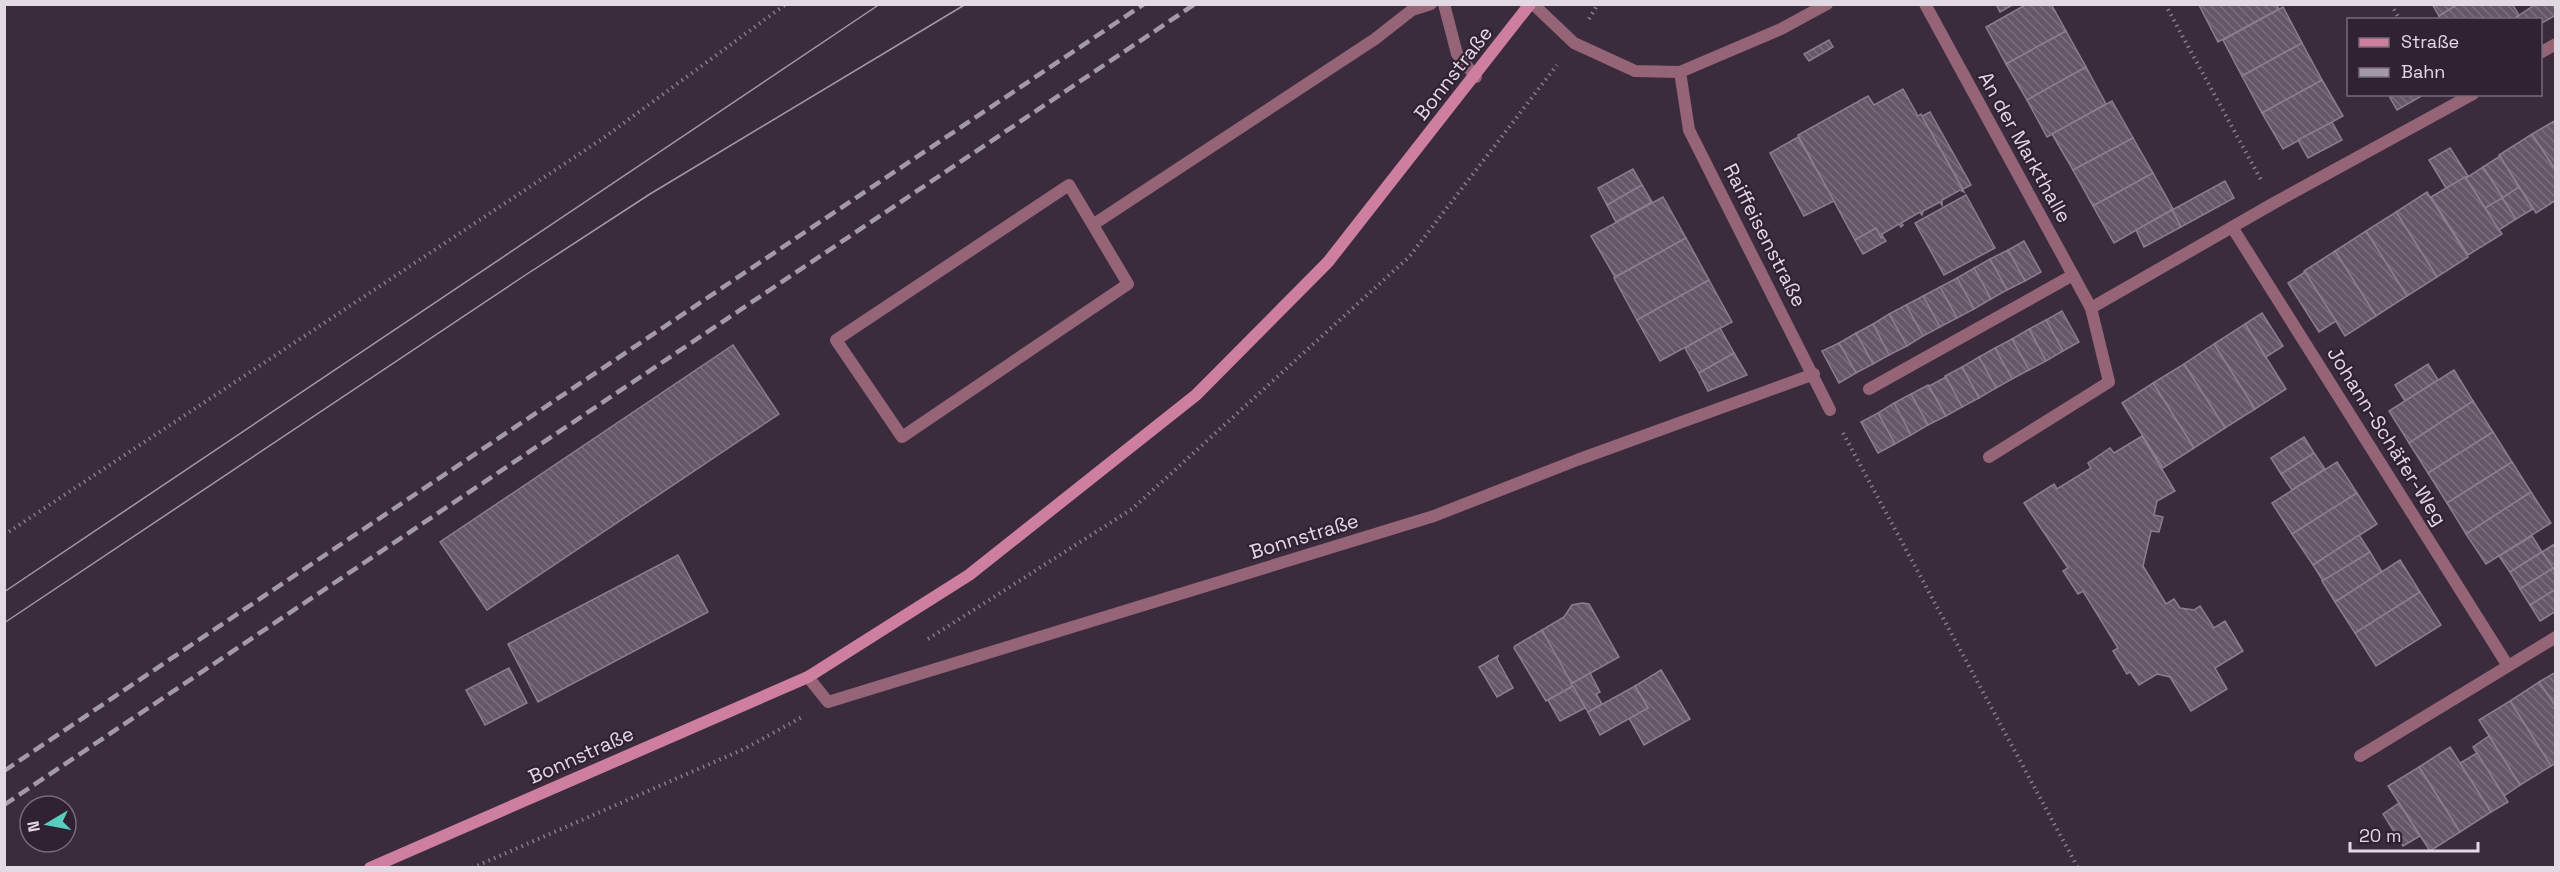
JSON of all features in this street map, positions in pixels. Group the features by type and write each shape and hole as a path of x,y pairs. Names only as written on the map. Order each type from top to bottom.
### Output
{"main road":[{"name":"Bonnstraße","path":"370,867 808,677 969,575 1196,395 1328,262 1532,4"}],"street":[{"path":"1094,224 1375,39 1412,10 1431,4"},
{"path":"1444,4 1457,54 1476,77"},
{"path":"1532,4 1574,43 1635,71 1680,72 1781,29 1827,4"},
{"name":"An der Markthalle","path":"1925,4 2091,308 2109,382 1989,457"},
{"path":"2542,52 2556,44"},
{"name":"Raiffeisenstraße","path":"1680,72 1689,130 1814,374 1830,410"},
{"path":"2091,308 2274,203 2469,96"},
{"path":"1069,185 1094,224 1128,284 902,437 836,340 1069,185"},
{"name":"Johann-Schäfer-Weg","path":"2232,227 2508,666"},
{"path":"1869,389 2073,275"},
{"name":"Bonnstraße","path":"808,677 828,702 1434,516 1577,460 1814,374"},
{"path":"2360,756 2556,637"}],"path":[{"path":"4,535 602,139 786,4"},
{"path":"1132,509 1408,257 1574,43 1598,4"},
{"path":"2165,4 2274,203"},
{"path":"2391,4 2399,18"},
{"path":"1830,410 2078,867"}],"building":[{"path":"1996,4 2014,4 2000,12"},
{"path":"2027,4 2051,4 2066,31 2006,64 1986,27"},
{"path":"2276,4 2279,9 2218,42 2199,5"},
{"path":"2432,4 2458,4 2439,16"},
{"path":"2458,4 2512,4 2519,15 2515,18 2440,18 2439,16"},
{"path":"2536,4 2556,4 2556,15 2542,23 2542,18 2515,18"},
{"path":"2283,7 2302,43 2242,76 2223,40"},
{"path":"2066,31 2086,67 2027,100 2006,64"},
{"path":"1829,40 1833,47 1809,61 1804,54"},
{"path":"2302,43 2322,80 2262,113 2242,76"},
{"path":"2086,67 2106,104 2047,137 2027,100"},
{"path":"2322,80 2343,116 2283,149 2262,113"},
{"path":"1903,89 1918,116 1921,114 1964,192 1960,190 1942,200 1942,205 1940,202 1923,211 1922,215 1920,212 1901,223 1903,225 1901,227 1899,224 1882,234 1881,238 1876,228 1855,240 1798,135 1868,96 1874,105"},
{"path":"2389,96 2422,96 2397,110"},
{"path":"2112,101 2133,138 2073,170 2052,134"},
{"path":"1930,112 1971,185 1963,189 1922,116"},
{"path":"2556,120 2556,171 2532,134"},
{"path":"2332,122 2342,140 2308,158 2298,140"},
{"path":"2532,134 2556,171 2556,200 2536,213 2499,155"},
{"path":"1798,137 1834,201 1804,216 1770,153"},
{"path":"2133,138 2153,173 2093,206 2073,170"},
{"path":"2450,148 2468,176 2446,188 2429,160"},
{"path":"2500,156 2519,187 2503,198 2483,167"},
{"path":"2483,167 2503,198 2485,208 2466,178"},
{"path":"1633,169 1642,185 1607,205 1598,188"},
{"path":"2153,173 2173,209 2114,243 2093,206"},
{"path":"2465,177 2502,234 2468,255 2431,197"},
{"path":"2225,181 2234,198 2181,227 2172,210"},
{"path":"1642,185 1652,202 1616,222 1607,205"},
{"path":"2519,187 2533,209 2516,219 2502,198"},
{"path":"2427,192 2468,257 2437,277 2396,212"},
{"path":"1966,195 1995,248 1944,275 1915,223"},
{"path":"1663,197 1686,238 1615,277 1591,236"},
{"path":"2502,198 2516,219 2499,230 2485,208"},
{"path":"2172,210 2181,227 2144,247 2136,230"},
{"path":"2396,212 2437,277 2407,296 2366,231"},
{"path":"1876,228 1881,238 1883,237 1886,241 1863,254 1855,240"},
{"path":"2366,231 2407,296 2376,316 2335,251"},
{"path":"1686,238 1709,280 1637,320 1614,278"},
{"path":"2024,241 2041,272 2025,281 2008,250"},
{"path":"2008,250 2025,281 2007,290 1990,259"},
{"path":"2335,251 2376,316 2345,336 2304,271"},
{"path":"1990,259 2007,290 1991,299 1974,268"},
{"path":"1974,268 1991,299 1974,309 1957,278"},
{"path":"2305,272 2336,321 2319,332 2288,283"},
{"path":"1957,278 1974,309 1957,318 1940,287"},
{"path":"1709,280 1732,322 1660,361 1637,320"},
{"path":"1940,287 1957,318 1940,327 1923,296"},
{"path":"1923,296 1940,327 1923,336 1906,305"},
{"path":"1906,305 1923,336 1907,346 1889,314"},
{"path":"2062,311 2079,342 2063,351 2046,320"},
{"path":"2262,313 2283,346 2266,357 2245,324"},
{"path":"1889,314 1907,346 1889,355 1873,324"},
{"path":"2046,320 2063,351 2046,361 2029,329"},
{"path":"1873,324 1889,355 1873,364 1856,333"},
{"path":"2245,324 2286,389 2255,409 2214,344"},
{"path":"1720,328 1734,353 1699,373 1685,348"},
{"path":"2029,329 2046,361 2029,370 2012,339"},
{"path":"1856,333 1873,364 1856,373 1839,343"},
{"path":"2012,339 2029,370 2012,379 1995,348"},
{"path":"1839,343 1856,373 1839,383 1822,351"},
{"path":"2214,344 2255,409 2225,428 2184,364"},
{"path":"733,345 779,414 487,610 440,542"},
{"path":"1995,348 2012,379 1996,388 1979,357"},
{"path":"1734,353 1747,375 1708,391 1699,373"},
{"path":"1979,357 1996,388 1979,398 1962,367"},
{"path":"2184,364 2225,428 2194,448 2153,383"},
{"path":"2428,364 2438,380 2405,401 2395,385"},
{"path":"1962,367 1979,398 1962,407 1945,376"},
{"path":"2454,370 2473,401 2409,443 2389,411"},
{"path":"1946,377 1962,407 1946,416 1929,386"},
{"path":"2153,383 2194,448 2163,468 2122,403"},
{"path":"1928,385 1946,416 1928,425 1911,394"},
{"path":"1911,394 1928,425 1911,435 1894,403"},
{"path":"2473,401 2493,432 2428,473 2409,443"},
{"path":"1894,403 1911,435 1895,444 1878,413"},
{"path":"1878,413 1895,444 1878,453 1861,422"},
{"path":"2493,432 2512,462 2447,503 2428,473"},
{"path":"2142,436 2175,491 2157,501 2154,515 2163,517 2159,532 2151,531 2143,566 2166,604 2174,599 2180,608 2194,610 2200,606 2214,628 2225,621 2243,651 2215,668 2227,689 2191,711 2170,677 2157,674 2139,685 2130,672 2127,674 2113,651 2118,648 2083,591 2078,594 2063,571 2068,568 2024,503 2054,484 2057,489 2091,468 2088,463 2110,448 2114,453"},
{"path":"2304,437 2314,453 2281,474 2271,458"},
{"path":"2314,453 2325,469 2292,490 2281,474"},
{"path":"2337,462 2357,493 2292,534 2272,503"},
{"path":"2512,462 2531,492 2466,534 2447,503"},
{"path":"2531,492 2551,523 2486,564 2466,534"},
{"path":"2357,493 2377,524 2313,565 2292,534"},
{"path":"2359,535 2370,552 2323,581 2313,565"},
{"path":"2532,536 2542,552 2510,572 2499,556"},
{"path":"2556,543 2556,573 2542,552"},
{"path":"2370,552 2382,572 2335,602 2322,581"},
{"path":"2542,552 2553,568 2520,589 2510,572"},
{"path":"678,555 708,612 538,702 508,644"},
{"path":"2400,560 2420,592 2355,633 2335,602"},
{"path":"2553,568 2556,573 2556,589 2530,605 2520,589"},
{"path":"2556,589 2556,611 2540,621 2530,605"},
{"path":"2420,592 2441,625 2376,666 2355,633"},
{"path":"1589,604 1619,657 1571,684 1542,630 1564,617 1572,605"},
{"path":"1542,630 1573,686 1546,701 1514,648"},
{"path":"1498,656 1497,659 1513,688 1497,697 1479,667"},
{"path":"509,668 527,703 485,725 466,690"},
{"path":"1661,670 1690,719 1644,745 1629,718 1648,708 1635,686"},
{"path":"2556,672 2556,707 2539,682"},
{"path":"1590,673 1600,692 1596,694 1602,704 1588,712 1571,684"},
{"path":"2539,682 2556,707 2556,763 2551,766 2510,701"},
{"path":"1573,686 1585,708 1560,721 1548,700"},
{"path":"1635,686 1648,708 1600,735 1588,712"},
{"path":"2510,701 2551,766 2520,785 2479,720"},
{"path":"2489,736 2520,785 2504,796 2473,747"},
{"path":"2450,747 2491,812 2460,832 2419,767"},
{"path":"2477,753 2508,802 2491,812 2460,763"},
{"path":"2419,767 2460,832 2430,851 2388,786"},
{"path":"2399,803 2420,836 2403,846 2383,814"}],"tram line":[{"path":"4,592 880,4"},
{"path":"4,623 650,194 966,4"}],"railway":[{"path":"4,771 1144,4"},
{"path":"4,805 1195,4"}]}
